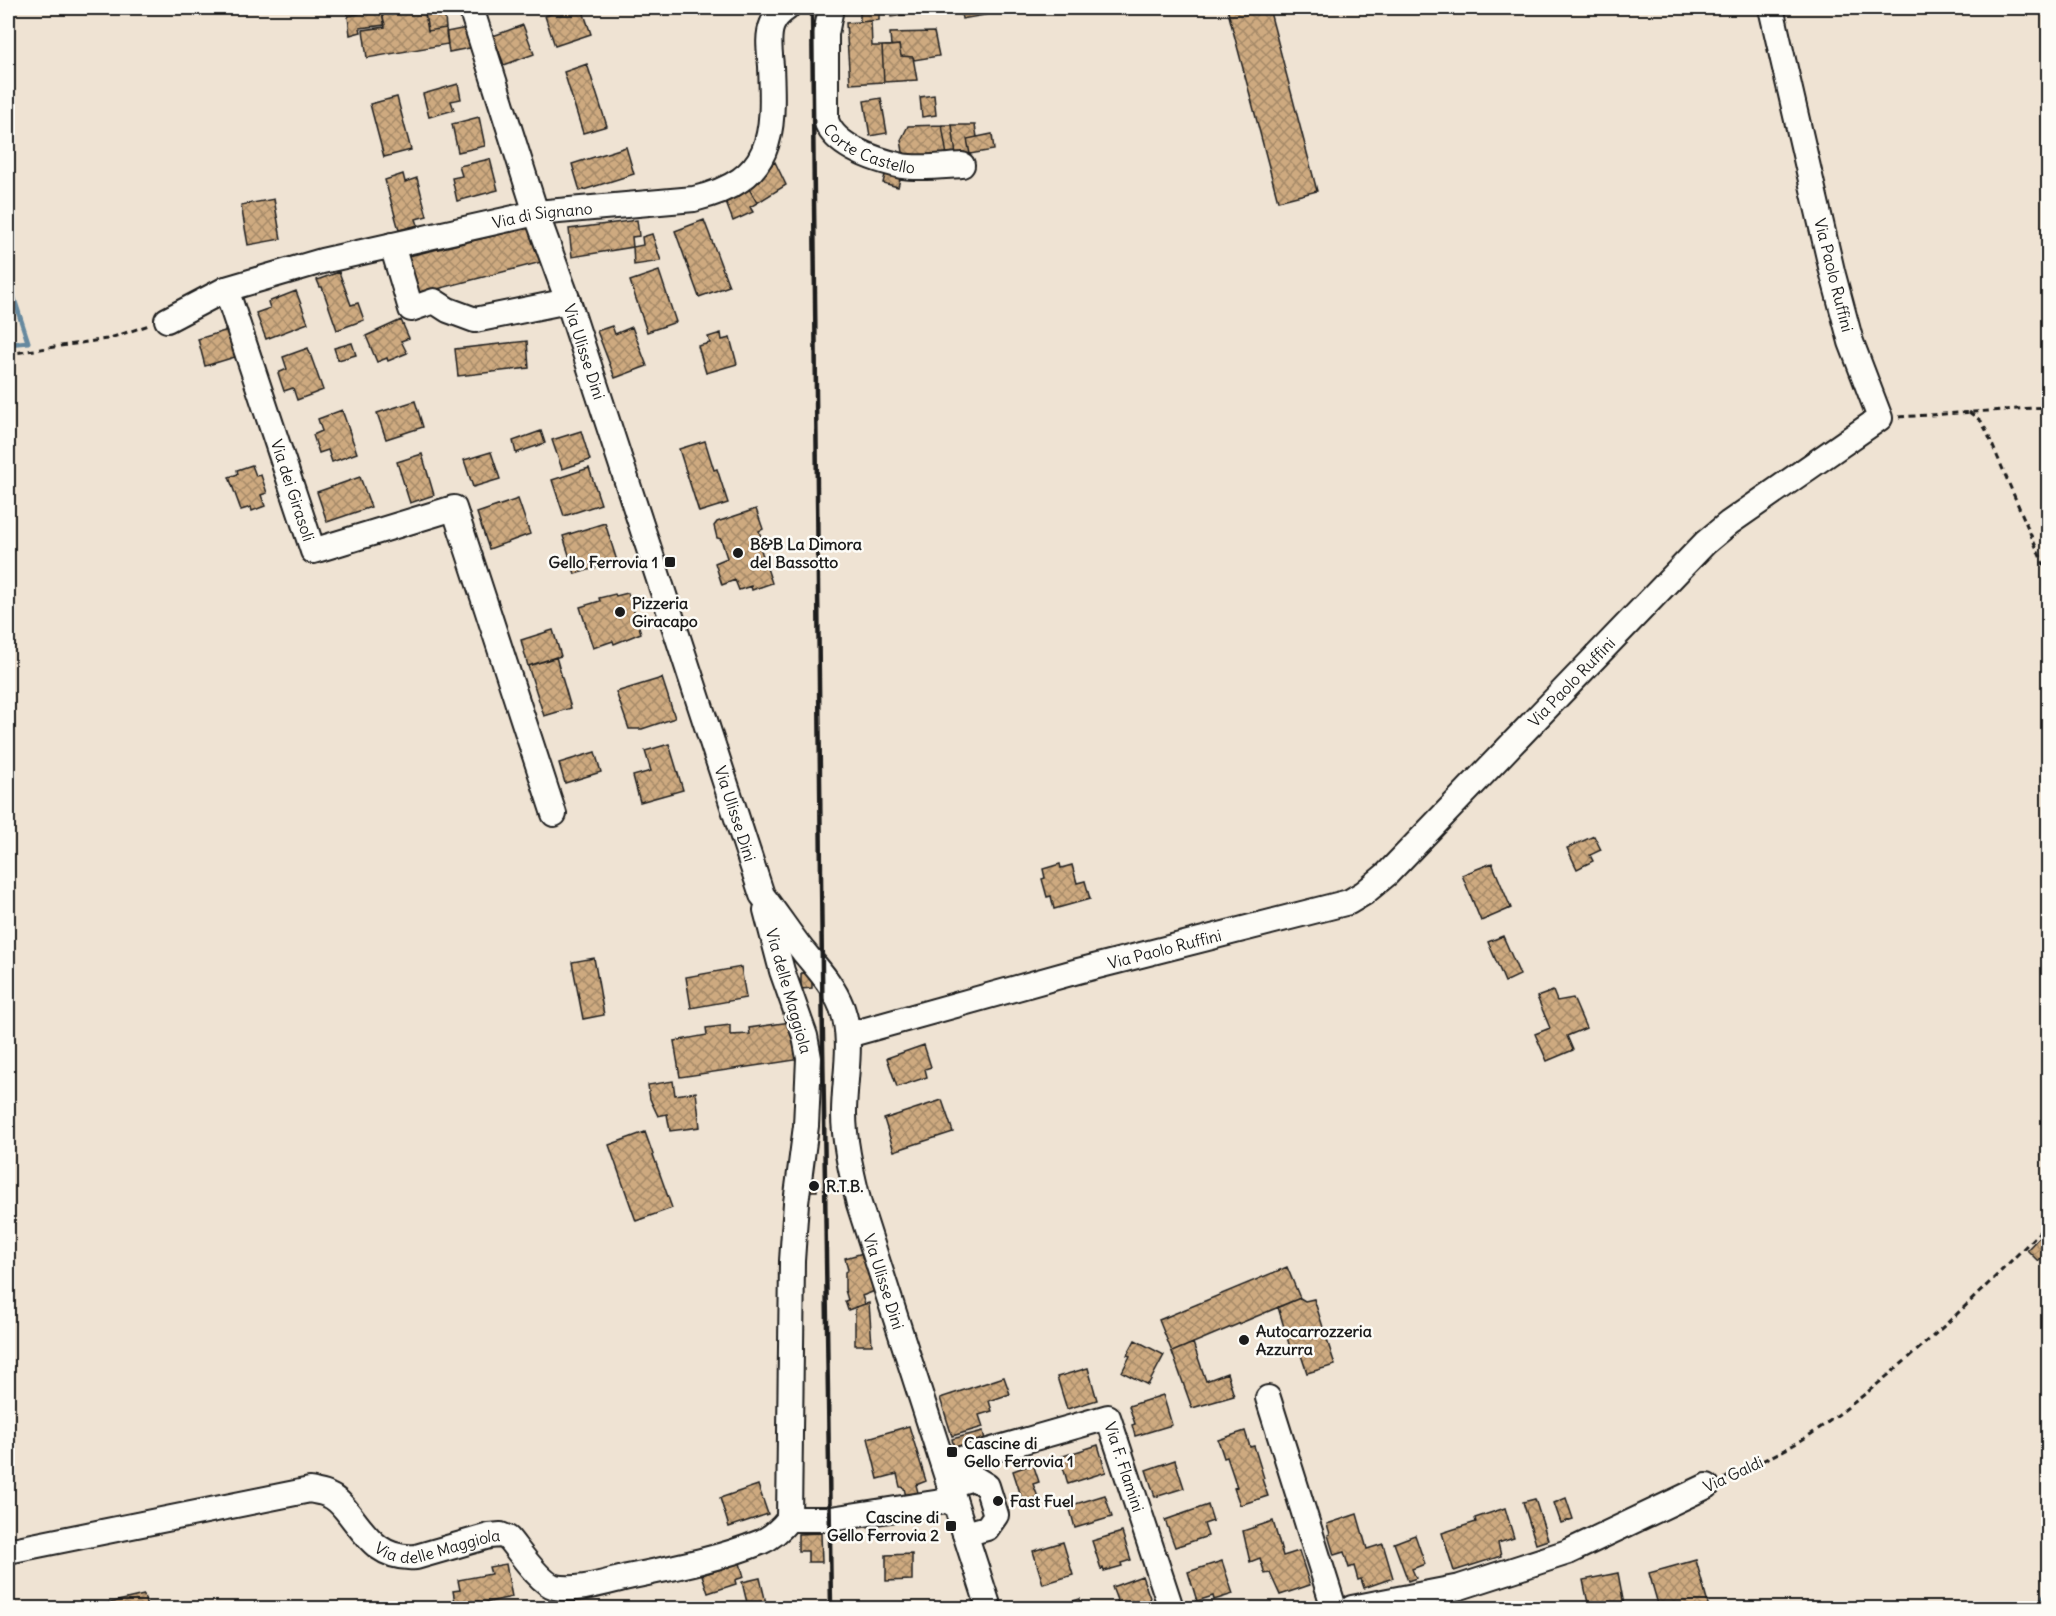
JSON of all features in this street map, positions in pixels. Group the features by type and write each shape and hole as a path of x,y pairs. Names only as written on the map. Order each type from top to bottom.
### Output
{"street":[{"name":"Via Ulisse Dini","path":"471,8 536,213 568,301 762,895 833,988 842,1009 848,1035 844,1113 850,1168 859,1204 989,1608"},
{"name":"Via di Signano","path":"167,320 226,289 322,261 536,213 694,199 726,188 749,172 763,156 766,148 773,115 770,33 778,15 787,8"},
{"name":"Corte Castello","path":"831,8 826,34 826,120 829,130 842,144 903,166 962,165"},
{"name":"Via Paolo Ruffini","path":"848,1035 1077,971 1348,902 1358,897 1387,874 1705,543 1729,523 1880,418 1851,342 1771,8"},
{"path":"392,245 411,309 434,301 448,310 475,320 568,301"},
{"name":"Via dei Girasoli","path":"226,289 313,551 454,508 554,814"},
{"name":"Via delle Maggiola","path":"8,1551 310,1490 329,1495 338,1501 375,1545 392,1556 416,1557 489,1536 501,1536 508,1538 549,1584 562,1588 595,1585 694,1562 762,1541 779,1532 789,1519 792,1261 809,1081 809,1058 805,1036 782,970 762,895"},
{"path":"1268,1398 1334,1608"},
{"name":"Via F. Flamini","path":"949,1483 1108,1417 1171,1608"},
{"path":"789,1519 831,1519 949,1483 974,1478 987,1486 996,1515 987,1528 965,1534"},
{"name":"Via Galdi","path":"1352,1608 1460,1587 1568,1552 1707,1486"}],"path":[{"path":"8,354 107,339 167,320"},
{"path":"1880,418 2049,407"},
{"path":"1969,412 1981,421 1986,430 2049,575"},
{"name":"Via Galdi","path":"1707,1486 1812,1433 1888,1376 1970,1303 2049,1223"}],"building":[{"path":"346,8 375,8 375,10 348,16"},
{"path":"424,8 428,31 446,28 448,44 367,58 363,30 385,27 381,9"},
{"path":"424,8 444,8 446,28 428,31"},
{"path":"559,8 582,8 591,34 555,46 545,16 560,11"},
{"path":"860,8 879,8 879,20 860,22"},
{"path":"889,8 933,8 933,11 891,17"},
{"path":"960,8 990,8 991,14 962,19"},
{"path":"1227,8 1269,8 1317,191 1278,201"},
{"path":"381,9 385,25 360,28 361,32 350,35 348,16"},
{"path":"871,21 872,46 882,46 884,82 850,84 846,23"},
{"path":"523,25 534,54 504,65 493,36"},
{"path":"467,28 470,48 449,52 446,32"},
{"path":"934,32 939,56 914,60 913,57 901,56 899,45 891,46 890,33"},
{"path":"899,45 901,56 913,57 917,80 884,82 882,46"},
{"path":"587,64 607,126 583,133 564,72"},
{"path":"458,84 461,99 451,101 454,110 429,117 423,94"},
{"path":"934,95 936,115 922,117 920,97"},
{"path":"397,97 411,150 384,157 370,104"},
{"path":"881,98 887,133 870,136 864,101"},
{"path":"479,117 485,146 458,152 452,124"},
{"path":"942,125 947,156 904,158 901,140 908,126"},
{"path":"942,125 952,125 956,155 947,156"},
{"path":"952,125 975,125 977,137 967,139 970,154 956,155"},
{"path":"992,134 994,150 970,154 967,139"},
{"path":"626,147 634,174 580,191 572,164"},
{"path":"490,159 498,190 457,201 452,178 462,176 459,166"},
{"path":"775,162 786,185 757,203 748,187"},
{"path":"887,167 902,171 898,187 883,183"},
{"path":"403,174 405,182 417,178 427,216 416,219 418,225 399,230 385,180"},
{"path":"748,187 757,203 750,207 753,212 733,221 725,200 738,195"},
{"path":"274,199 281,239 248,245 241,205"},
{"path":"637,220 639,236 632,237 633,247 572,257 569,229"},
{"path":"704,220 729,286 699,297 675,231"},
{"path":"535,226 545,261 418,294 409,256"},
{"path":"652,234 661,261 634,265 633,247 643,245 642,237"},
{"path":"659,271 676,322 647,332 630,281"},
{"path":"339,272 351,305 358,303 364,320 337,330 322,287 317,280"},
{"path":"296,291 308,323 266,339 256,313 270,308 268,302"},
{"path":"401,320 409,338 401,341 407,353 388,361 387,358 377,362 366,336"},
{"path":"612,326 615,334 632,327 647,366 615,378 597,331"},
{"path":"228,330 235,357 205,366 198,339"},
{"path":"721,333 722,340 730,338 737,364 706,373 698,346 710,343 708,337"},
{"path":"527,341 529,368 458,376 455,349"},
{"path":"352,343 356,355 338,360 334,348"},
{"path":"308,348 323,390 297,400 293,388 284,391 278,373 287,369 283,357"},
{"path":"415,401 423,427 386,439 377,413"},
{"path":"342,410 357,453 332,462 328,450 319,453 313,435 322,431 318,419"},
{"path":"541,431 545,443 516,453 513,441"},
{"path":"581,431 590,460 562,469 552,440"},
{"path":"705,441 728,503 699,512 679,449"},
{"path":"491,452 500,479 473,487 464,460"},
{"path":"422,454 434,495 410,503 397,462"},
{"path":"252,465 256,476 261,475 267,493 261,495 265,506 252,511 251,507 241,510 229,477 238,474 237,470"},
{"path":"589,468 601,504 564,516 552,480"},
{"path":"360,477 371,507 327,522 317,492"},
{"path":"518,499 530,534 489,549 477,513"},
{"path":"756,509 763,529 759,531 764,546 760,547 772,583 752,590 751,586 739,590 735,580 722,585 715,563 727,558 714,526 717,522"},
{"path":"605,523 617,561 575,574 563,536"},
{"path":"628,593 641,633 614,644 613,641 593,648 580,607 600,601 599,598"},
{"path":"553,630 561,656 528,666 521,640"},
{"path":"556,657 571,708 544,716 528,666"},
{"path":"662,678 675,718 642,729 629,729 616,692"},
{"path":"669,744 683,790 640,802 633,776 651,771 645,751"},
{"path":"595,752 601,772 565,783 559,763"},
{"path":"1594,836 1601,850 1590,855 1593,861 1577,869 1567,848"},
{"path":"1492,863 1511,908 1481,921 1462,875"},
{"path":"1060,864 1061,868 1072,865 1077,883 1085,881 1090,899 1054,909 1051,896 1047,897 1042,879 1045,878 1043,869"},
{"path":"1503,936 1520,975 1505,982 1488,942"},
{"path":"594,958 604,1015 583,1019 572,962"},
{"path":"741,967 746,998 691,1008 686,977"},
{"path":"801,973 812,973 812,988 801,989"},
{"path":"1553,991 1557,1001 1573,998 1586,1028 1567,1036 1573,1050 1547,1061 1535,1034 1550,1028 1537,997"},
{"path":"790,1022 802,1059 680,1077 674,1041 707,1035 706,1028 730,1025 730,1035 750,1034 749,1028"},
{"path":"924,1045 931,1067 925,1069 927,1077 897,1087 887,1058"},
{"path":"673,1081 675,1095 696,1092 700,1127 670,1131 667,1114 658,1116 650,1099 648,1085"},
{"path":"942,1100 953,1132 894,1151 884,1119"},
{"path":"645,1132 672,1208 636,1221 609,1145"},
{"name":"R.T.B.","path":"810,1181 817,1181 817,1191 810,1191"},
{"path":"2048,1228 2048,1256 2046,1253 2038,1261 2027,1250"},
{"path":"863,1253 875,1291 862,1296 865,1304 848,1310 845,1301 848,1300 845,1290 845,1272 848,1270 845,1258"},
{"path":"1287,1267 1300,1298 1172,1352 1159,1320"},
{"path":"1300,1298 1305,1301 1314,1299 1335,1365 1307,1373 1300,1352 1292,1354 1278,1307"},
{"path":"869,1303 872,1345 855,1345 855,1307"},
{"path":"1135,1340 1164,1355 1148,1385 1122,1372"},
{"path":"1193,1343 1206,1381 1227,1373 1234,1396 1192,1408 1172,1352"},
{"path":"1088,1368 1097,1400 1067,1409 1057,1377"},
{"path":"1004,1377 1010,1394 989,1401 992,1411 979,1415 983,1427 952,1436 940,1398"},
{"path":"1163,1395 1172,1425 1135,1436 1132,1425 1135,1424 1129,1406"},
{"path":"909,1426 926,1481 916,1485 919,1496 906,1497 904,1488 900,1487 897,1474 878,1479 868,1438"},
{"path":"983,1431 985,1440 954,1448 952,1439"},
{"path":"1245,1431 1250,1447 1254,1446 1268,1496 1240,1505 1234,1488 1237,1487 1227,1457 1224,1458 1218,1440"},
{"path":"1098,1445 1106,1472 1068,1484 1060,1457"},
{"path":"1175,1460 1184,1488 1155,1497 1146,1470"},
{"path":"1033,1464 1039,1482 1033,1484 1038,1497 1023,1502 1013,1471"},
{"path":"758,1485 768,1514 729,1527 720,1498"},
{"path":"1105,1495 1112,1517 1075,1528 1069,1506"},
{"path":"1566,1498 1573,1519 1561,1523 1554,1503"},
{"path":"1535,1499 1548,1540 1536,1544 1523,1502"},
{"path":"1208,1505 1213,1521 1204,1524 1208,1536 1175,1547 1165,1520"},
{"path":"1505,1508 1514,1538 1498,1543 1501,1556 1454,1571 1442,1533 1476,1522 1475,1518"},
{"path":"1357,1514 1367,1549 1383,1544 1393,1578 1364,1588 1361,1579 1358,1580 1354,1566 1349,1568 1344,1552 1334,1555 1328,1535 1330,1534 1327,1524"},
{"path":"1273,1521 1283,1556 1299,1551 1310,1585 1280,1595 1270,1573 1265,1574 1260,1558 1250,1562 1243,1531"},
{"path":"1122,1532 1131,1560 1121,1563 1122,1566 1104,1571 1103,1568 1101,1569 1092,1541"},
{"path":"821,1533 822,1562 808,1562 808,1551 798,1551 798,1534"},
{"path":"1415,1535 1425,1564 1412,1569 1416,1578 1408,1581 1394,1543"},
{"path":"1063,1542 1073,1575 1043,1584 1033,1551"},
{"path":"912,1554 912,1580 886,1581 886,1555"},
{"path":"1696,1560 1709,1608 1659,1608 1649,1573"},
{"path":"1222,1561 1233,1594 1214,1600 1213,1596 1197,1601 1188,1572"},
{"path":"740,1563 744,1577 735,1580 736,1584 708,1593 702,1575"},
{"path":"506,1564 512,1597 480,1604 479,1601 469,1603 470,1606 456,1608 453,1591 460,1590 458,1580 491,1574 489,1567"},
{"path":"1618,1573 1624,1605 1589,1608 1583,1580"},
{"path":"1142,1576 1153,1606 1120,1608 1112,1587"},
{"path":"760,1578 766,1603 748,1607 742,1582"},
{"path":"144,1595 147,1608 110,1608 109,1603"},
{"path":"1080,1599 1083,1608 1050,1608"}],"waterway":[{"path":"8,280 28,342 8,344"},
{"path":"2036,1608 2048,1591"}],"railway":[{"path":"812,8 831,1608"}],"place":[{"name":"B&B La Dimora del Bassotto","path":"738,553"},
{"name":"Gello Ferrovia 1","path":"670,562"},
{"name":"Pizzeria Giracapo","path":"620,612"},
{"name":"R.T.B.","path":"814,1186"},
{"name":"Autocarrozzeria Azzurra","path":"1244,1340"},
{"name":"Cascine di Gello Ferrovia 1","path":"952,1452"},
{"name":"Fast Fuel","path":"998,1501"},
{"name":"Cascine di Gello Ferrovia 2","path":"951,1526"}]}
